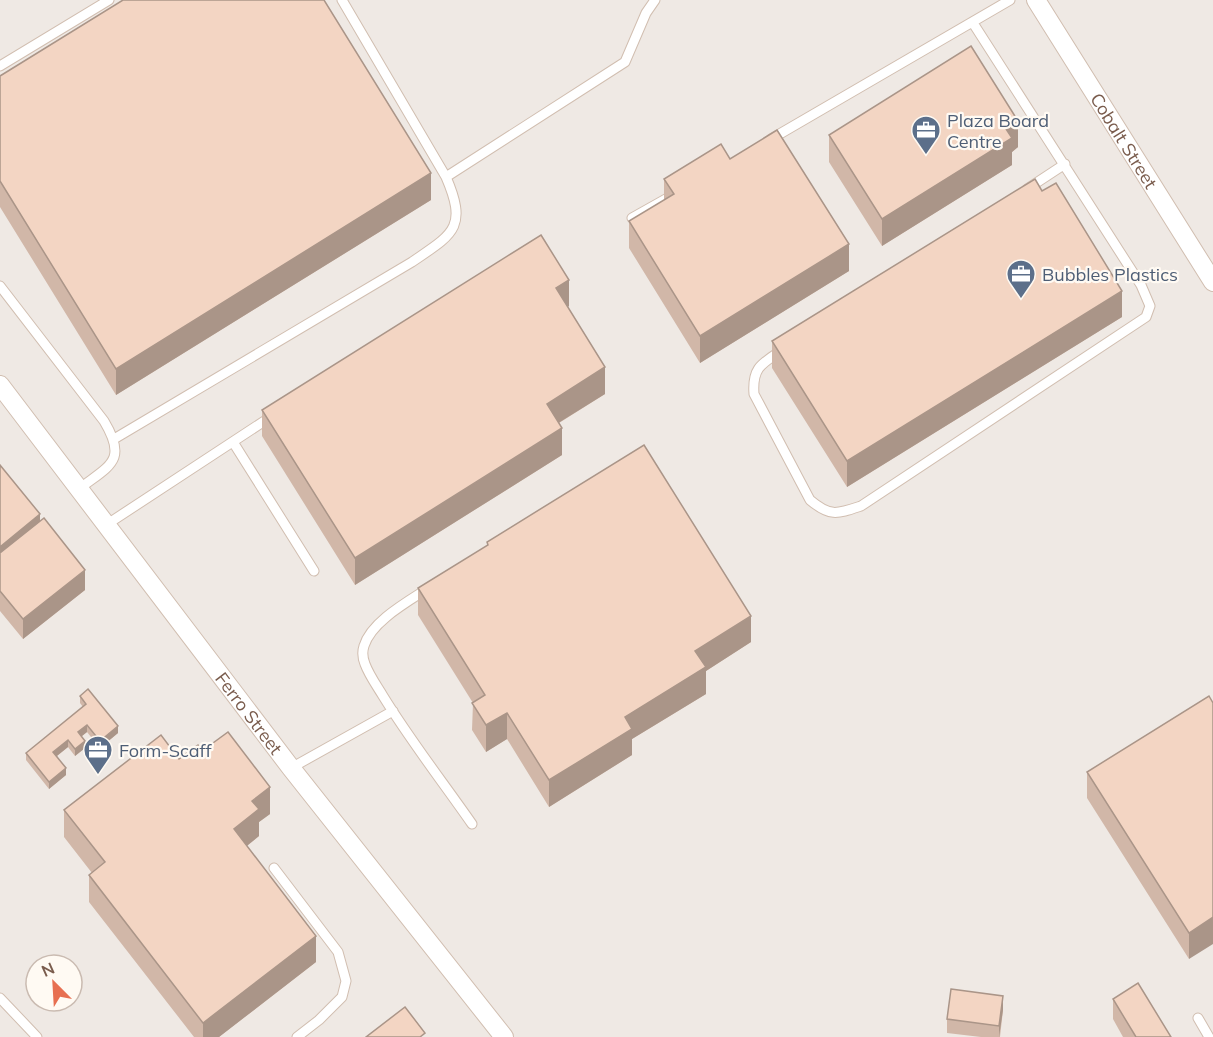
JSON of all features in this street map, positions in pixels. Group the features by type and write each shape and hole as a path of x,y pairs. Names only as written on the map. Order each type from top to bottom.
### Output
{"street":[{"name":"Cobalt Street","path":"1036,0 1213,282"},
{"name":"Ferro Street","path":"0,385 291,768 504,1037"}],"lane":[{"path":"0,66 109,0"},
{"path":"114,439 412,262 447,238 454,227 456,213 454,197 446,177 342,0"},
{"path":"446,177 625,62 646,13 655,0"},
{"path":"764,143 1010,0"},
{"path":"790,345 770,358 756,371 753,379 754,394 810,500 823,511 839,513 861,506 1146,317 1150,306 1149,298 973,23"},
{"path":"1016,197 1065,164"},
{"path":"632,218 683,189"},
{"path":"0,286 104,421 114,439 116,454 111,464 79,489"},
{"path":"106,525 282,409"},
{"path":"232,442 314,571"},
{"path":"434,585 394,610 370,636 364,646 364,665 393,711 472,824"},
{"path":"291,768 393,711"},
{"path":"274,868 338,952 346,981 342,997 319,1020 297,1037"},
{"path":"0,998 37,1037"},
{"path":"1198,1018 1209,1037"}],"shaded area":[{"path":"0,0 1213,0 1213,1037 0,1037"}],"building":[{"path":"123,0 324,0 431,173 116,369 0,181 0,76"},
{"path":"971,46 1018,121 1006,129 1012,138 882,219 829,135"},
{"path":"777,130 849,244 700,336 629,221 674,194 664,179 721,144 730,159"},
{"path":"1035,179 1042,191 1056,183 1122,291 847,461 772,341"},
{"path":"541,235 569,280 556,288 605,367 547,404 562,428 355,558 262,410"},
{"path":"644,445 751,616 695,651 706,667 625,717 632,729 549,780 507,713 486,725 472,703 485,695 418,588 488,545 487,542"},
{"path":"0,465 40,514 0,547"},
{"path":"44,518 85,570 23,619 0,591 0,553"},
{"path":"88,689 118,726 100,741 87,725 78,732 85,741 75,749 68,740 53,752 66,768 49,782 26,753 86,704 80,696"},
{"path":"1209,696 1213,703 1213,917 1189,933 1087,772"},
{"path":"228,732 270,787 252,801 259,809 234,829 316,936 203,1023 89,875 105,862 64,810 161,735 179,759 198,745 202,751"},
{"path":"1138,983 1171,1037 1136,1037 1113,999"},
{"path":"951,989 1003,996 999,1026 947,1019"},
{"path":"405,1007 425,1033 420,1037 366,1037"}],"place":[{"name":"Plaza Board Centre","path":"926,156"},
{"name":"Bubbles Plastics","path":"1021,300"},
{"name":"Form-Scaff","path":"98,776"}]}
